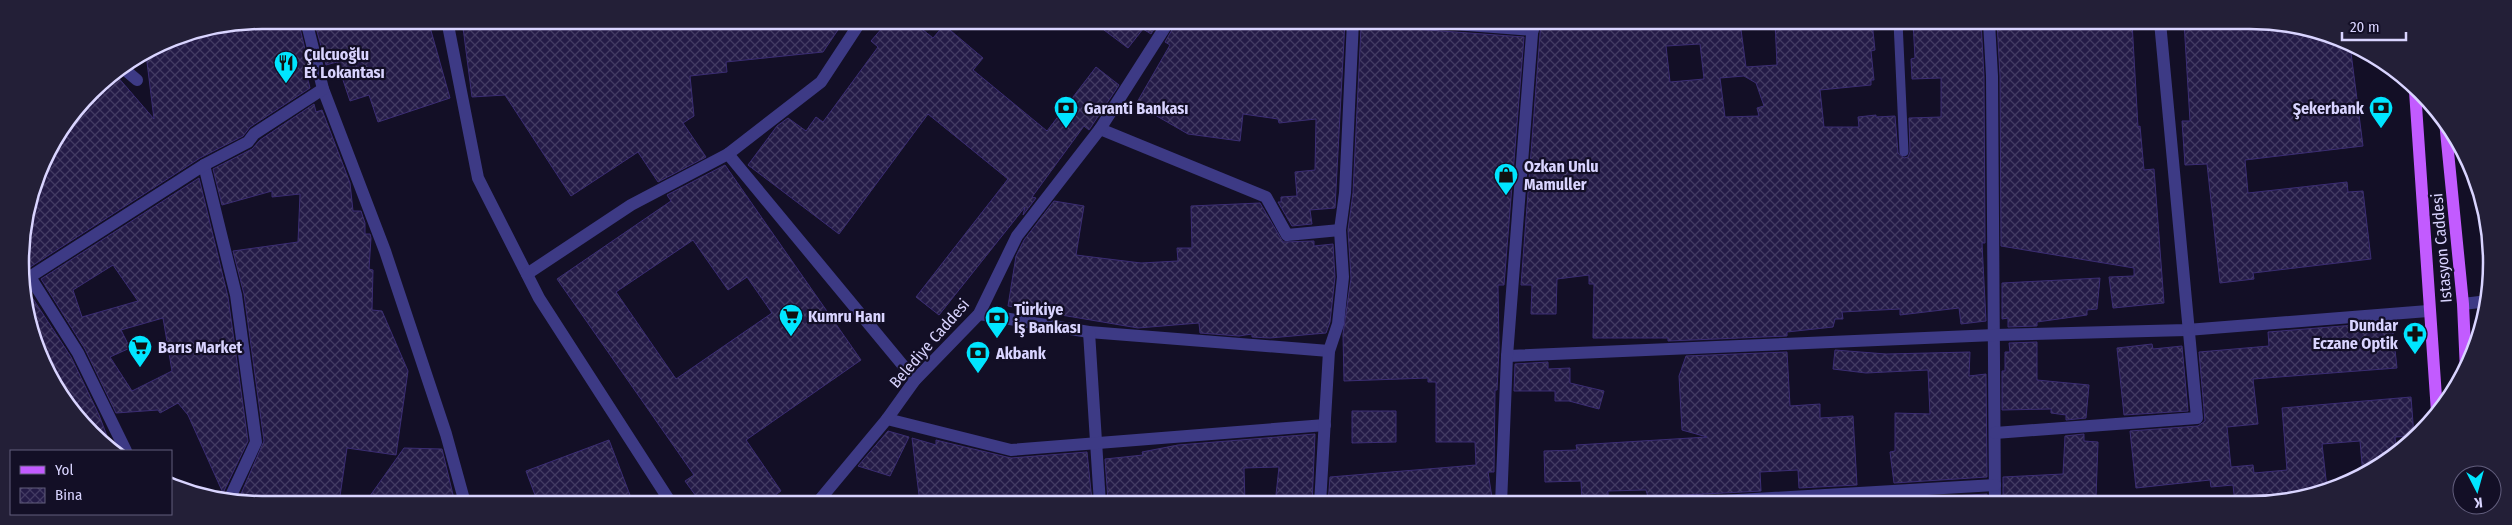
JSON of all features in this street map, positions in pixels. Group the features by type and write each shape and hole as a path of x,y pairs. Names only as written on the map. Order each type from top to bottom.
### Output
{"main road":[{"path":"2415,97 2428,312 2436,403"},
{"name":"Istasyon Caddesi","path":"2447,137 2463,304 2465,352"}],"street":[{"path":"308,29 323,90 385,251 446,434 463,496"},
{"path":"449,29 478,178 539,298 666,496"},
{"path":"527,274 631,206 728,154 821,82 856,29"},
{"name":"Belediye Caddesi","path":"824,496 887,419 915,380 979,314 1017,236 1100,129 1164,29"},
{"path":"1321,496 1330,351 1338,324 1343,276 1340,230 1345,193 1353,29"},
{"path":"1501,496 1507,356 1533,29"},
{"path":"1989,29 1995,496"},
{"path":"1995,433 2197,418 2187,330 2161,29"},
{"path":"127,72 137,80"},
{"path":"29,278 204,165 248,142 254,134 323,90"},
{"path":"1100,129 1266,197 1287,235 1340,230"},
{"path":"728,154 915,380"},
{"path":"204,165 236,295 256,442 232,494"},
{"path":"30,283 78,353 126,450"},
{"path":"2463,304 2480,302"},
{"path":"1507,356 1994,335 2187,330 2428,312"},
{"path":"979,314 1089,332 1330,351"},
{"path":"1089,332 1099,496"},
{"path":"887,419 1012,450 1325,425"},
{"path":"1807,496 1995,485"}],"lane":[{"path":"1898,29 1904,152"}],"building":[{"path":"247,29 300,29 310,70 306,72 310,88 250,127 243,136 200,158 29,268 29,247 33,217 41,187 60,146 87,108 119,78 154,119 147,60 187,41 217,33"},
{"path":"316,29 431,29 450,98 378,122 369,95 350,101 337,62 326,65"},
{"path":"463,29 839,29 823,52 726,62 727,72 690,76 694,116 683,123 706,157 658,182 638,152 571,196 505,95 472,97"},
{"path":"881,29 922,29 933,38 941,29 949,29 983,58 973,70 1047,131 1096,67 1119,85 1089,130 1084,126 1032,197 1036,198 1023,215 1025,207 939,315 916,297 1008,179 928,114 839,234 748,165 777,126 788,118 806,131 816,117 823,122 878,47 871,41"},
{"path":"1103,29 1143,29 1128,48"},
{"path":"1143,29 1154,29 1151,34"},
{"path":"1172,29 1345,29 1335,208 1310,210 1312,224 1292,226 1278,202 1281,202 1281,197 1297,196 1295,172 1315,170 1316,119 1279,123 1278,119 1243,114 1240,141 1188,134 1136,104 1170,45 1165,42"},
{"path":"1361,29 1414,29 1524,37 1504,285 1498,285 1499,350 1497,390 1495,390 1494,472 1488,472 1492,496 1329,496 1330,477 1476,465 1475,442 1436,442 1436,382 1428,382 1428,378 1344,381 1343,334 1351,278 1348,230 1353,193"},
{"path":"1540,29 1741,29 1746,67 1777,65 1775,29 1873,29 1875,50 1871,51 1874,80 1871,80 1871,85 1820,90 1824,127 1859,127 1858,117 1876,115 1876,117 1895,116 1898,153 1904,158 1908,157 1910,152 1909,118 1941,117 1941,78 1912,79 1911,59 1915,58 1913,29 1981,29 1984,76 1985,243 1982,243 1986,321 1961,324 1959,308 1900,315 1900,309 1842,312 1843,319 1835,319 1833,327 1787,332 1787,336 1668,341 1668,338 1593,338 1594,284 1589,284 1589,275 1557,279 1556,314 1531,314 1532,285 1521,285","holes":["1700,44 1704,79 1670,82 1666,46","1744,76 1756,83 1764,106 1757,108 1759,116 1725,117 1720,78"]},
{"path":"1997,29 2132,29 2138,127 2140,126 2144,170 2154,169 2164,303 2113,308 2109,277 2134,276 2134,268 2001,246 2000,76"},
{"path":"2184,29 2265,29 2295,33 2325,41 2351,52 2363,146 2245,160 2248,193 2347,182 2348,192 2363,191 2371,259 2253,273 2254,279 2220,283 2207,164 2185,165 2182,121 2190,121"},
{"path":"314,104 316,112 322,110 350,183 353,211 361,211 365,223 365,234 370,234 371,238 369,269 373,270 372,310 382,311 408,371 396,455 347,448 340,496 240,495 264,441 244,294 233,251 298,242 300,194 272,197 272,191 222,205 213,169 252,149 260,140"},
{"name":"Kumru Hanı","path":"725,165 861,360 746,440 781,491 774,496 696,496 685,481 694,475 557,279 671,201 667,195","holes":["693,240 728,290 747,277 772,313 676,379 616,292"]},
{"path":"199,178 228,297 248,441 223,493 188,415 178,403 160,413 158,410 116,413 85,349 41,279","holes":["113,265 138,301 82,317 73,290","163,318 172,371 132,391 110,357 130,348 121,330"]},
{"path":"1054,201 1084,206 1076,255 1141,263 1178,261 1177,248 1192,248 1191,206 1260,203 1283,242 1314,241 1314,246 1333,244 1335,277 1330,322 1326,333 1270,338 1252,337 1252,334 1239,336 1200,333 1199,323 1138,328 1008,306 1016,256 1024,240"},
{"path":"2100,278 2097,309 2087,310 2087,315 2037,322 2037,326 2008,327 2008,318 2002,319 2002,283"},
{"path":"31,296 71,357 108,438 77,405 60,379 41,338"},
{"path":"2392,322 2397,368 2253,379 2258,424 2227,427 2231,467 2253,465 2254,473 2287,470 2282,408 2411,397 2413,429 2406,436 2395,437 2396,445 2362,467 2360,441 2322,444 2326,483 2295,492 2265,496 2234,496 2233,485 2211,487 2210,480 2136,488 2130,431 2198,426 2205,421 2199,352 2269,346 2268,332"},
{"path":"2037,342 2037,380 2089,385 2086,418 2066,420 2066,415 2051,413 2051,409 2002,410 2002,371 2005,371 2005,352 2010,352 2009,343"},
{"path":"2152,344 2153,349 2182,346 2188,411 2124,415 2117,348"},
{"path":"1835,350 1886,354 1970,352 1969,376 1986,374 1987,477 1894,483 1890,452 1895,451 1895,413 1930,414 1928,370 1866,373 1833,369"},
{"path":"1787,352 1790,406 1820,404 1820,418 1853,416 1857,485 1799,488 1798,470 1760,472 1761,491 1667,496 1648,496 1646,490 1608,491 1608,496 1582,496 1581,481 1545,482 1544,451 1577,450 1576,445 1707,437 1682,430 1679,376 1686,356"},
{"path":"1548,362 1548,369 1570,368 1570,383 1604,391 1599,409 1569,401 1555,401 1555,391 1514,391 1515,364"},
{"path":"1352,411 1396,411 1396,442 1352,443"},
{"path":"888,431 909,437 890,476 858,466"},
{"path":"1315,434 1312,496 1276,496 1279,467 1244,468 1245,496 1108,496 1105,459 1143,455 1142,452 1178,445"},
{"path":"2084,434 2084,441 2098,442 2096,496 2003,496 2003,477 2063,474 2065,436"},
{"path":"912,438 936,445 936,440 1011,458 1087,452 1091,496 919,496"},
{"path":"609,440 630,496 535,496 526,471"},
{"path":"404,448 442,449 453,496 370,496"},
{"path":"1987,494 1987,496 1951,496"}],"place":[{"name":"Çulcuoğlu Et Lokantası","path":"286,84"},
{"name":"Garanti Bankası","path":"1066,129"},
{"name":"Şekerbank","path":"2381,129"},
{"name":"Ozkan Unlu Mamuller","path":"1506,196"},
{"name":"Kumru Hanı","path":"791,337"},
{"name":"Türkiye İş Bankası","path":"997,339"},
{"name":"Dundar Eczane Optik","path":"2415,355"},
{"name":"Barıs Market","path":"140,368"},
{"name":"Akbank","path":"978,374"}]}
